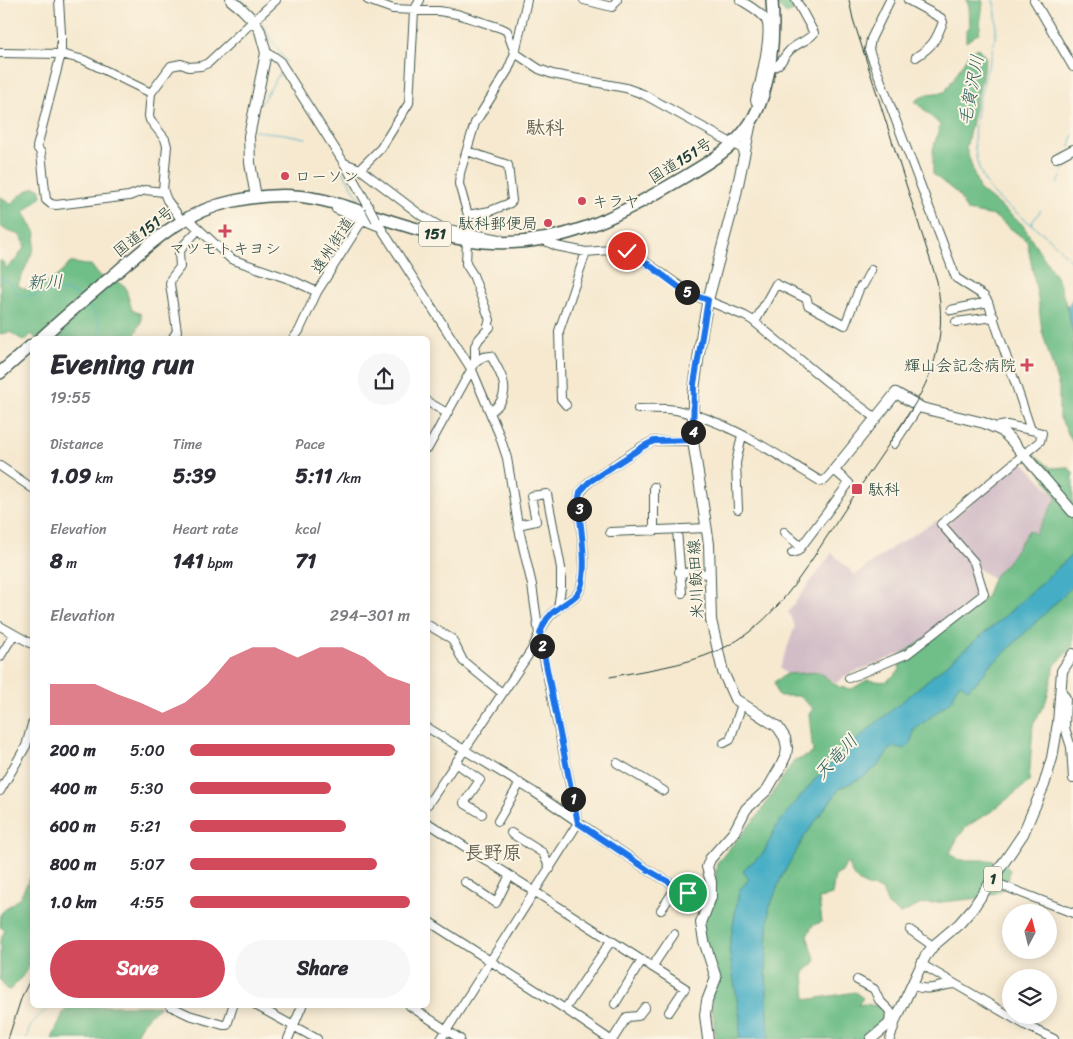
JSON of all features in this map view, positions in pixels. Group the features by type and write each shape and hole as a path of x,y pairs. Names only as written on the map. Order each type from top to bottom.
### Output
{"highway":[{"name":"国道151号","path":"43,336 160,235 184,219 218,205 256,197 287,195 333,203 418,229 504,242 541,239 588,227 629,210 713,160 732,144 751,121 758,107 769,69 774,24 772,0"},
{"path":"0,373 30,347"}],"main road":[{"path":"230,0 242,8 254,21 260,31 266,54 249,136 250,163 256,197"},
{"name":"米川飯田線","path":"708,1039 705,1015 707,1001 716,978 700,923 711,897 711,882 707,867 710,859 734,832 746,809 767,790 781,766 787,748 786,738 778,727 735,699 730,690 717,651 710,608 709,544 693,440 692,414 696,369 708,300 735,202 751,121"},
{"path":"834,470 896,393 919,406 976,420 994,427 1012,441 1071,509"},
{"name":"1","path":"871,1039 899,1013 921,964 933,946 959,924 973,908 1023,834 1044,785 1052,758 1058,724 1062,671 1073,654"}],"street":[{"path":"58,0 62,34 61,54 37,148 41,153 46,200 50,204 56,205 129,196 145,190 164,192"},
{"path":"276,0 208,63 189,67 181,64 171,66 151,92 149,116 167,146 164,192 167,200 180,218 190,221 199,228 231,259 292,280 317,292"},
{"path":"368,0 392,9 439,11 457,14 501,28 507,31 515,53 539,69 552,74 626,88 643,94 746,151"},
{"path":"360,169 381,148 409,103 414,11 420,0"},
{"path":"474,367 475,346 490,327 488,325 490,320 473,275 466,264 468,215 459,184 460,173 476,123 508,70 515,53 526,0"},
{"path":"584,0 612,7 617,0"},
{"path":"740,0 762,15 768,24 766,50 755,100 758,107"},
{"path":"769,69 777,67 790,50 814,33 796,0"},
{"path":"890,0 871,39 869,50 956,278 984,296 988,302 1032,430"},
{"path":"908,0 941,18 943,22 934,43 916,57"},
{"path":"1034,0 1070,54 1073,67"},
{"path":"0,53 61,54 84,60 151,92"},
{"name":"遠州街道","path":"266,54 272,55 279,60 344,163 378,224"},
{"path":"1056,158 1070,150"},
{"path":"467,151 508,165 512,201 510,204 490,211 468,215"},
{"path":"344,163 360,169 432,222 468,238"},
{"path":"333,203 333,208 364,219"},
{"name":"遠州街道","path":"295,336 299,331 317,292 364,219 378,224"},
{"path":"378,224 474,367 507,458 518,525 532,585 578,823 441,1039"},
{"path":"174,336 177,331 170,284 171,279 180,266 180,253 184,245 199,228"},
{"path":"541,239 556,246 586,252 621,249 633,253 691,294 755,322 826,381 876,418"},
{"path":"566,405 561,399 559,330 586,252"},
{"path":"755,322 776,284 807,299 808,305 845,325 860,287 871,270"},
{"path":"951,310 988,302"},
{"path":"956,322 994,317"},
{"path":"430,444 474,367 484,357 491,356 501,374 505,394 501,403 490,412"},
{"path":"430,403 447,413"},
{"path":"894,444 919,406"},
{"path":"638,409 670,410 710,420 742,435 820,480 825,480 834,470 849,483 801,548 792,553"},
{"path":"849,678 907,654 984,594 974,562 941,524 1040,442 1042,433 1007,425 994,427"},
{"path":"738,509 736,463 742,435"},
{"path":"430,801 531,651 543,624 558,608 578,593 584,581 578,502 580,492 615,464 654,441 693,440"},
{"path":"0,466 30,487"},
{"path":"654,487 654,531"},
{"path":"518,525 536,521 532,496 547,494 561,568 558,608"},
{"path":"610,532 707,528"},
{"path":"678,530 679,572 682,593"},
{"path":"784,532 801,548"},
{"path":"679,572 709,574"},
{"path":"430,625 452,639 463,662 502,693"},
{"path":"0,626 30,643"},
{"path":"0,657 14,634"},
{"path":"1061,690 1066,698 1065,728 1071,747 1073,779"},
{"path":"724,743 730,740 742,704"},
{"path":"430,729 520,783 648,870 688,893"},
{"path":"0,791 26,746 30,731"},
{"path":"456,763 480,780 464,803 482,814"},
{"path":"617,763 664,791"},
{"path":"498,821 520,783"},
{"path":"430,824 509,877 685,988 669,1012"},
{"path":"511,833 543,853 550,869"},
{"path":"465,882 496,902 509,877"},
{"path":"991,881 1073,913"},
{"path":"661,910 676,886"},
{"path":"430,922 566,1009 609,1039"},
{"path":"910,930 933,946"},
{"path":"652,967 674,934"},
{"path":"566,1009 611,941"},
{"path":"615,1004 642,960"},
{"path":"921,964 1027,1026 1054,1039"},
{"path":"856,980 874,989 879,1000 890,1010 889,1024"},
{"path":"912,985 928,990 943,985 955,984"},
{"path":"613,1039 627,1017 638,1016 645,1007"},
{"path":"174,1008 189,1015 223,1025 227,1025 232,1008"},
{"path":"261,1008 317,1039"},
{"path":"288,1039 301,1008"},
{"path":"413,1008 460,1039"},
{"path":"890,1039 899,1013"}],"shaded area":[{"path":"1022,461 1057,498 1035,534 1029,531 1008,561 992,578 979,569 948,527 949,522"},
{"path":"936,521 972,565 981,594 907,651 847,675 836,683 819,672 787,674 780,668 795,626 788,612 832,553 855,575 899,543"}],"green space":[{"path":"776,0 792,0 796,10 786,14 776,4"},
{"path":"966,0 982,0 983,3 979,33 966,42 966,31 970,26 969,6"},
{"path":"978,48 986,58 966,148 979,189 1022,224 1058,280 1073,334 1073,443 1059,416 1059,388 1042,331 1027,241 994,216 967,211 958,194 933,174 933,150 940,125 915,101 927,94 945,92 970,52"},
{"path":"34,187 40,188 42,196 24,212 36,233 34,248 18,285 24,289 44,283 54,278 70,263 91,265 106,281 114,280 125,286 132,310 141,314 141,322 134,336 34,336 32,334 24,341 10,332 0,334 0,260 5,264 5,269 18,258 25,247 20,235 7,231 0,226 0,196 11,204 23,193"},
{"path":"1032,453 1051,468 1067,467 1073,472 1073,554 1005,616 863,734 778,823 763,854 746,867 744,872 749,879 739,891 729,949 740,1019 739,1039 716,1039 708,974 696,936 716,875 717,863 759,814 793,762 813,753 809,714 813,709 799,696 778,696 774,682 787,674 819,672 839,687 852,689 867,680 886,682 900,670 898,657 986,597 994,576 1008,561 1029,530 1035,534 1057,498 1030,455"},
{"path":"1073,586 1073,646 1055,665 1046,701 1033,725 1029,782 992,811 967,826 957,839 950,853 958,860 1002,862 1010,870 1008,882 1001,891 981,898 922,904 900,914 888,905 882,890 856,879 847,862 842,872 835,876 832,895 819,899 822,922 813,925 807,936 816,961 804,972 806,1000 855,992 863,998 858,1005 878,1006 883,1012 881,1025 861,1039 769,1039 766,970 769,909 781,878 804,837 840,788 863,777 877,767 889,750 912,742 913,731 953,699 955,690 960,682 964,687 976,682 985,673 988,666 1000,657"},
{"path":"30,878 30,940 28,943 30,945 30,962 19,981 10,990 6,989 0,979 0,941 5,930 0,927 1,913 20,897"},
{"path":"67,1008 157,1008 144,1021 134,1039 52,1039 63,1013"}],"water":[{"path":"1073,298 1073,334 1067,307"},
{"path":"1073,554 1073,586 1000,657 988,666 985,673 970,688 967,689 960,683 955,690 953,699 913,731 912,742 905,749 895,747 889,750 877,767 863,777 840,788 804,837 781,878 769,909 766,970 769,1039 739,1039 740,1019 729,949 739,891 749,879 743,872 746,867 763,854 778,823 817,777 863,734 1005,616"}],"waterway":[{"path":"242,0 255,14"},
{"name":"毛賀沢川","path":"993,0 996,18 995,36 992,54 979,99 975,127 974,141 979,168 985,182 993,193 1050,240 1073,265"},
{"path":"260,21 286,62"},
{"path":"260,105 281,71"},
{"path":"255,131 306,138"},
{"path":"1070,147 1073,135"},
{"path":"1057,184 1062,176 1067,155"},
{"path":"342,170 364,206"},
{"path":"1031,224 1041,210"},
{"name":"新川","path":"0,278 10,283 16,292 22,296 62,291 74,294 80,298"},
{"name":"新川","path":"87,304 97,320 101,336"},
{"path":"480,379 492,405"},
{"path":"495,412 502,432"},
{"name":"新川","path":"27,1039 32,1024 49,1008"}],"railway":[{"path":"610,677 677,664 717,651 756,627 772,612 800,577 911,411 929,376 939,342 940,303 937,281 853,19 849,0"},
{"path":"8,1039 22,996 30,980"}],"place":[{"name":"ローソン","path":"285,176"},
{"name":"キラヤ","path":"582,201"},
{"name":"駄科郵便局","path":"548,223"},
{"name":"マツモトキヨシ","path":"225,231"},
{"name":"輝山会記念病院","path":"1027,365"},
{"name":"駄科","path":"857,489"}],"district":[{"name":"駄科","path":"545,127"},
{"name":"長野原","path":"493,852"}],"route":[{"path":"627,251 633,253 680,288 708,300 694,384 693,440 654,441 615,464 589,482 580,492 578,502 584,581 578,593 572,599 549,616 543,624 540,634 578,823 648,870 688,893"}],"water label":[{"name":"天竜川","path":"836,757"}]}
